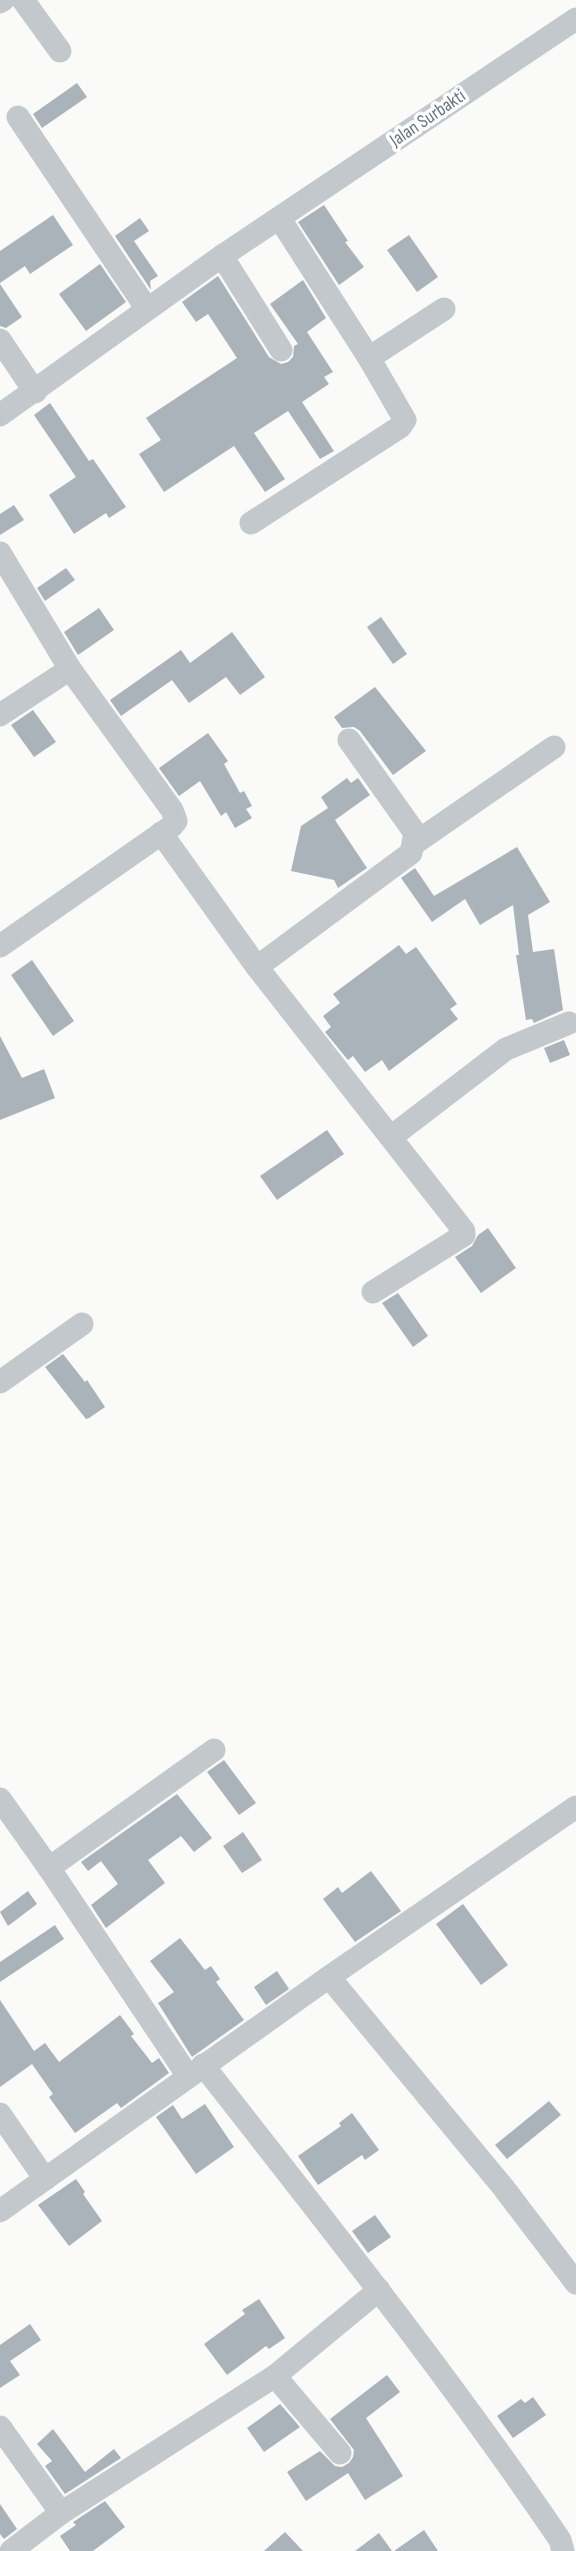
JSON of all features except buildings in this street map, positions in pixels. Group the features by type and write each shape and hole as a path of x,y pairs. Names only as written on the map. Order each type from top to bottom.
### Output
{"street":[{"path":"23,0 60,51"},
{"name":"Jalan Surbakti","path":"0,415 222,256 576,19"},
{"path":"18,117 147,309"},
{"path":"251,523 404,423 404,416 369,358 280,219"},
{"path":"222,256 281,350"},
{"path":"369,358 444,309"},
{"path":"0,340 35,392"},
{"path":"0,553 70,669 172,810 176,821 0,946"},
{"path":"0,715 70,669"},
{"path":"257,967 411,853 415,833 349,740"},
{"path":"415,843 554,747"},
{"path":"161,833 257,967 464,1233 373,1292"},
{"path":"391,1137 506,1049 569,1023"},
{"path":"0,1382 82,1324"},
{"path":"49,1868 214,1749"},
{"path":"0,1800 195,2071 379,2290 515,2475 560,2540 563,2551"},
{"path":"0,2211 329,1977 576,1807"},
{"path":"329,1977 503,2187 576,2283"},
{"path":"0,2114 45,2179"},
{"path":"11,2551 61,2513 275,2376 379,2290"},
{"path":"275,2376 340,2454"},
{"path":"0,2427 61,2513"}]}
